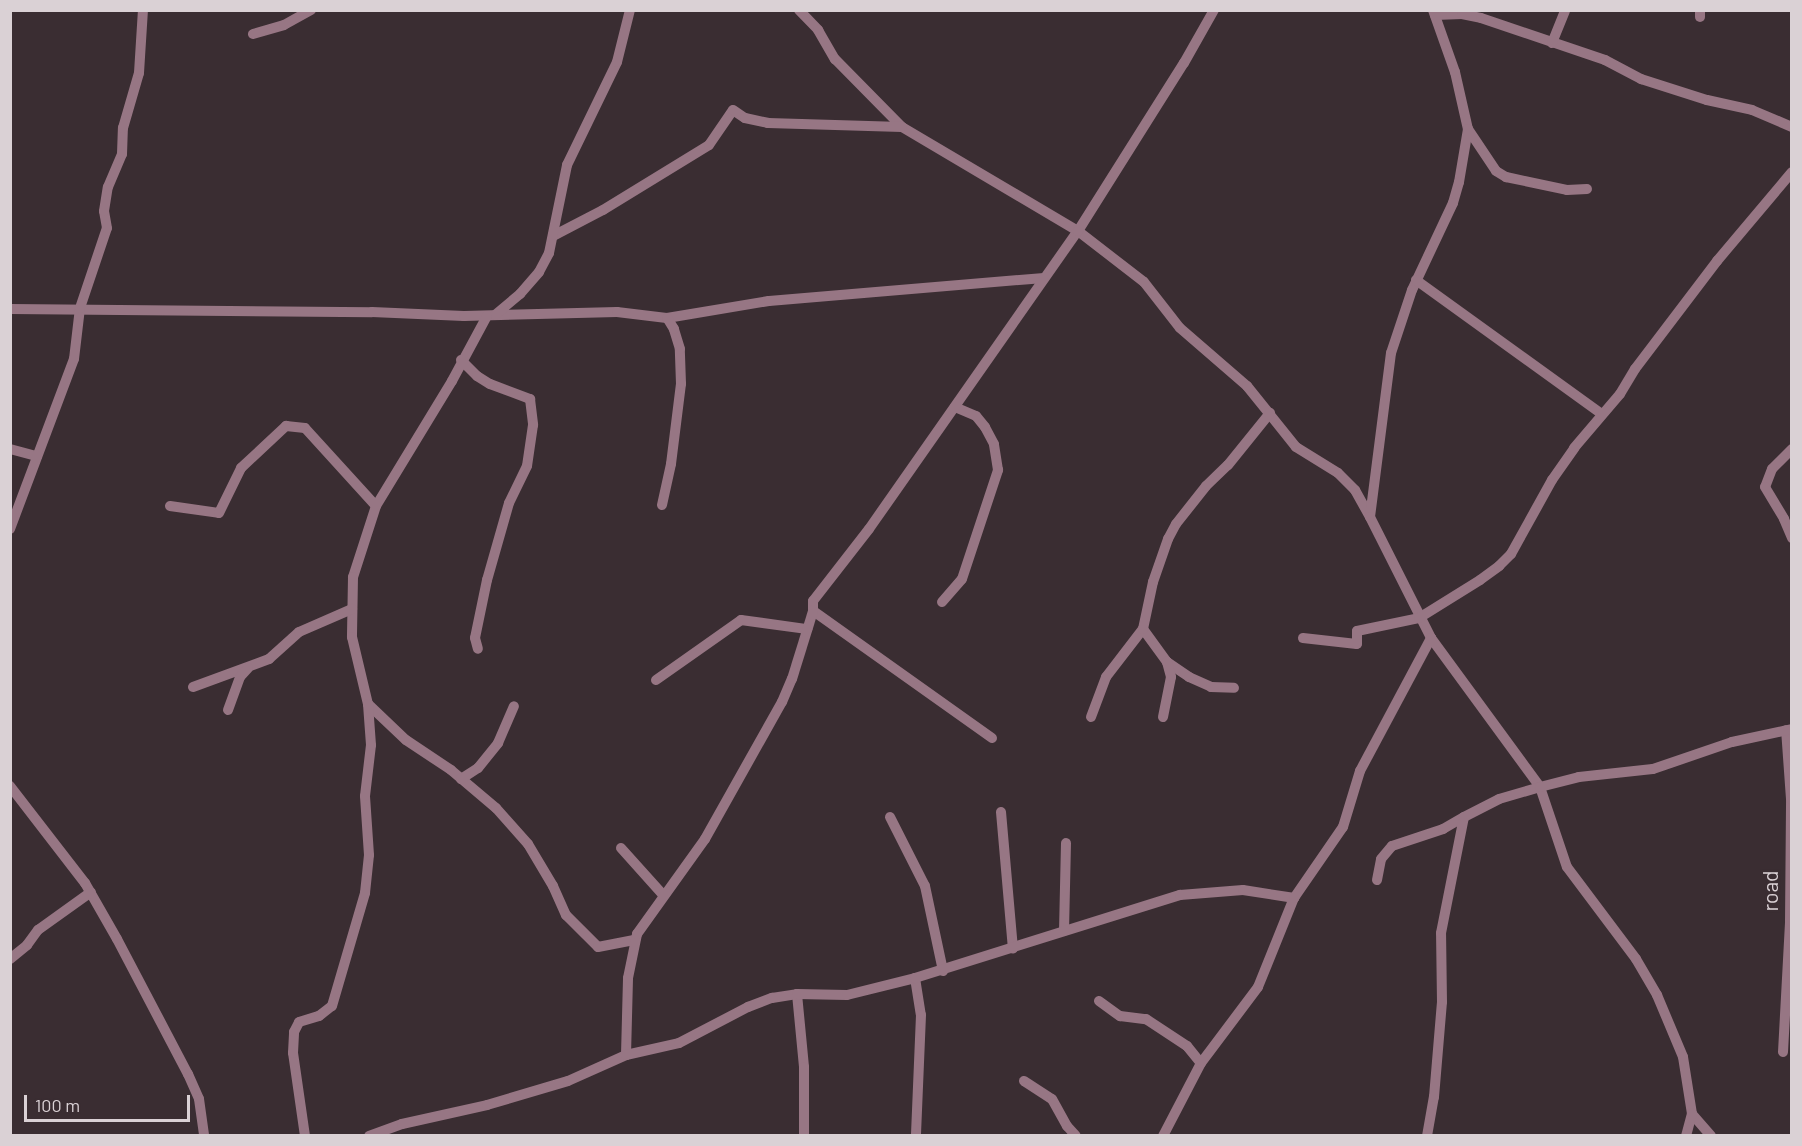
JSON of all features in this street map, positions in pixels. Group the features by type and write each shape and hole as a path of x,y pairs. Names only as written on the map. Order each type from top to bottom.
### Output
{"street":[{"path":"10,529 74,359 80,308 107,228 104,211 108,187 123,154 123,128 139,73 143,10"},
{"path":"253,34 284,25 311,10"},
{"path":"304,1136 293,1053 294,1032 299,1023 319,1016 332,1006 365,894 369,855 365,796 371,745 368,704 352,637 353,577 376,506 452,381 461,360 491,315 520,294 539,272 549,253 567,165 617,62 630,10"},
{"path":"799,10 818,30 835,59 902,126 1078,231 1144,282 1180,328 1247,386 1296,447 1338,473 1355,490 1431,638 1540,787 1567,867 1636,959 1657,995 1683,1057 1692,1113 1686,1136"},
{"path":"626,1055 628,978 635,940 705,839 782,702 792,679 813,611 813,601 869,529 1078,231 1185,63 1214,10"},
{"path":"1551,43 1565,10"},
{"path":"1587,189 1567,190 1506,177 1496,171 1468,129 1455,72 1434,13 1462,14 1481,18 1605,60 1641,79 1707,100 1752,110 1791,127"},
{"path":"553,236 603,210 709,144 733,110 745,118 768,123 902,126"},
{"path":"1370,517 1390,353 1400,317 1453,203 1468,129"},
{"path":"1303,638 1357,644 1357,630 1419,618 1480,580 1510,554 1552,480 1620,394 1635,369 1717,261 1791,172"},
{"path":"10,309 80,308 491,315 617,312 667,318 769,301 1044,278"},
{"path":"1416,280 1602,414"},
{"path":"662,505 671,464 681,384 680,349 674,329 667,318"},
{"path":"461,360 477,376 490,384 530,399 533,425 527,466 509,503 487,580 475,638 478,649"},
{"path":"942,602 962,579 968,567 998,470 994,444 985,427 976,416 955,407"},
{"path":"1091,717 1106,677 1143,629 1153,582 1168,539 1176,524 1188,507 1228,465 1270,413"},
{"path":"170,506 219,513 241,468 286,426 304,428 376,506"},
{"path":"10,449 37,456"},
{"path":"1791,450 1772,469 1765,487 1788,518 1791,538"},
{"path":"193,687 269,659 299,633 352,609"},
{"path":"813,611 992,738"},
{"path":"656,680 741,620 807,629"},
{"path":"1143,629 1167,662 1189,677 1212,687 1234,688"},
{"path":"1163,1136 1201,1063 1258,987 1294,898 1343,827 1360,771 1431,638"},
{"path":"1163,717 1171,677 1167,662"},
{"path":"228,710 240,677 248,668"},
{"path":"368,704 406,740 461,779 496,808 528,844 553,886 566,915 598,947 635,940"},
{"path":"461,779 478,768 498,743 514,706"},
{"path":"1377,880 1381,859 1392,846 1443,829 1499,799 1579,777 1653,769 1732,742 1789,729"},
{"name":"road","path":"1783,1052 1790,921 1789,729"},
{"path":"10,786 91,892 188,1074 199,1099 204,1136"},
{"path":"1001,812 1013,948"},
{"path":"890,817 925,886 943,971"},
{"path":"1427,1136 1434,1097 1442,1002 1441,933 1464,818"},
{"path":"1064,931 1066,843"},
{"path":"621,848 664,896"},
{"path":"369,1136 402,1124 487,1105 568,1081 626,1055 680,1043 748,1007 772,998 797,994 847,995 943,971 1180,895 1243,890 1294,898"},
{"path":"10,959 27,945 38,930 91,892"},
{"path":"915,978 921,1015 916,1136"},
{"path":"797,994 804,1067 804,1136"},
{"path":"1099,1000 1120,1016 1146,1019 1187,1046 1201,1063"},
{"path":"1024,1081 1052,1099 1067,1126 1076,1136"},
{"path":"1692,1113 1711,1136"}]}
